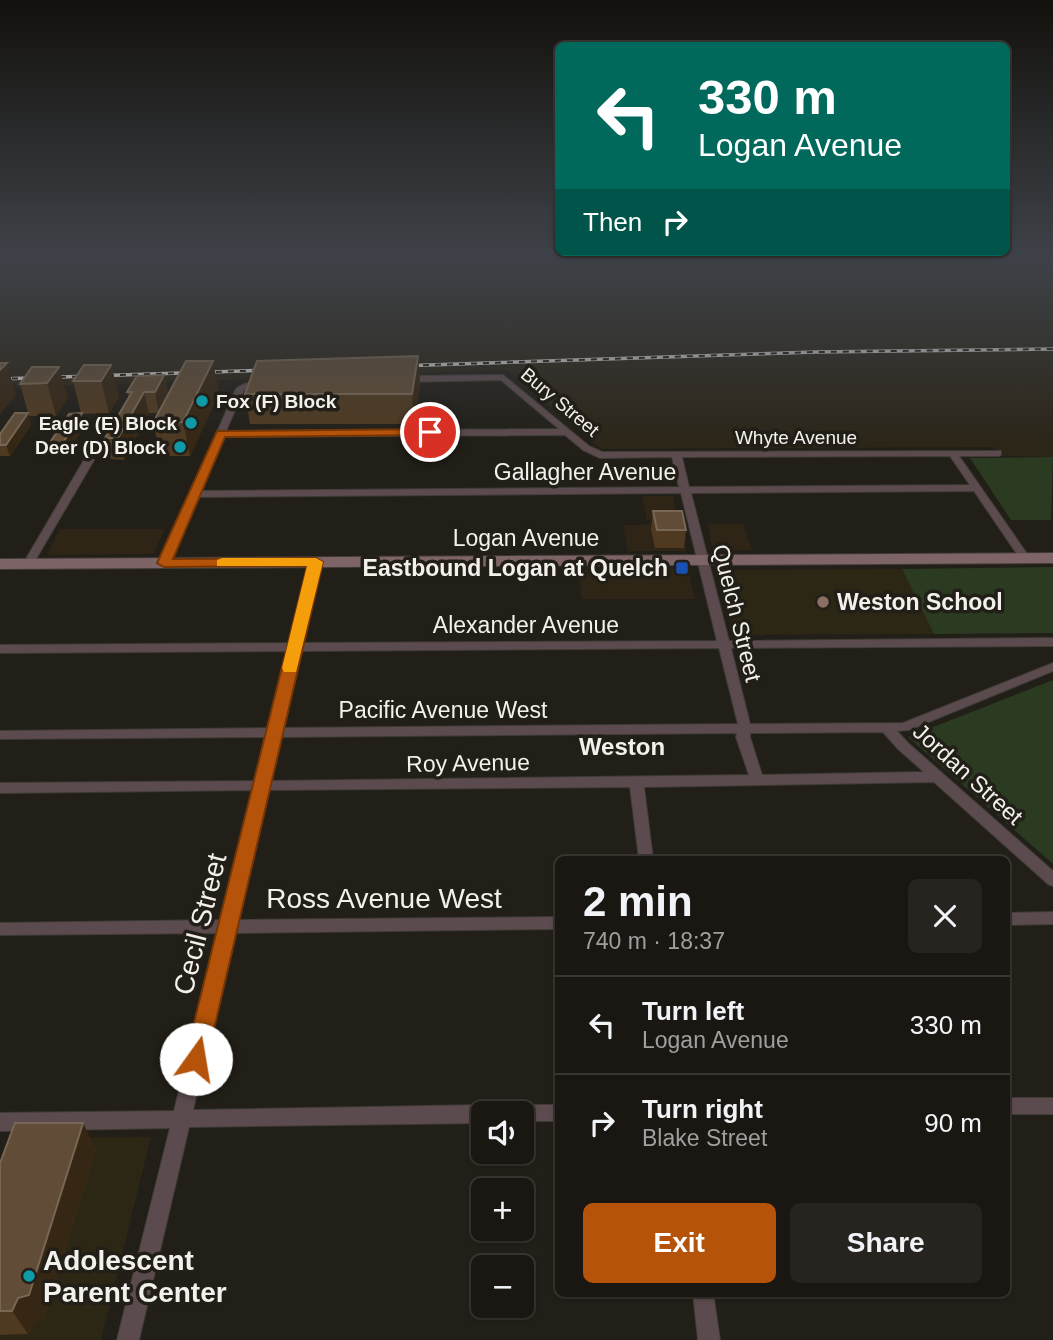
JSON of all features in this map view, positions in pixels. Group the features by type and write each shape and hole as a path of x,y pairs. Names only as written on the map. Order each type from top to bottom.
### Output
{"main road":[{"name":"Logan Avenue","path":"0,564 1053,558"}],"street":[{"name":"Bury Street","path":"394,379 503,377 595,453"},
{"path":"164,563 240,389 244,386 271,385"},
{"path":"221,434 567,432"},
{"name":"Whyte Avenue","path":"595,453 998,453"},
{"name":"Quelch Street","path":"676,454 745,728 743,737 757,780"},
{"path":"953,454 1025,558"},
{"path":"28,564 89,460"},
{"name":"Gallagher Avenue","path":"194,494 976,488"},
{"name":"Cecil Street","path":"128,1340 316,562"},
{"name":"Alexander Avenue","path":"0,649 1053,642"},
{"name":"Pacific Avenue West","path":"0,735 904,727 1053,667"},
{"name":"Jordan Street","path":"886,727 1053,880"},
{"name":"Roy Avenue","path":"0,788 636,782 937,776"},
{"path":"636,782 646,856"},
{"path":"1010,919 1053,918"},
{"name":"Ross Avenue West","path":"0,929 555,923"},
{"path":"1010,1106 1053,1106"},
{"path":"534,1113 555,1112"},
{"path":"0,1122 471,1114"},
{"path":"704,1297 709,1340"}],"shaded area":[{"path":"0,318 1053,318 1053,457 1000,456 994,447 601,449 507,370 0,388"},
{"path":"642,496 673,496 677,520 647,520"},
{"path":"681,524 686,551 628,551 623,525"},
{"path":"708,524 743,524 752,550 718,551 712,548"},
{"path":"60,529 165,529 153,554 47,555"},
{"path":"688,569 695,599 581,599 580,570"},
{"name":"Weston School","path":"902,569 934,634 736,635 720,570"},
{"path":"151,1137 101,1340 0,1340 0,1196 21,1138"}],"green space":[{"path":"1053,457 1051,520 1011,520 970,458"},
{"path":"1053,567 1053,633 934,634 902,569"},
{"path":"1053,680 1053,864 908,737"}],"building":[{"path":"418,356 412,394 245,394 257,361"},
{"path":"186,361 213,361 183,422 153,423"},
{"path":"84,365 111,365 101,381 73,381"},
{"path":"32,367 59,367 47,383 20,384"},
{"path":"164,375 155,392 144,392 118,438 105,438 132,392 127,392 137,376"},
{"path":"15,413 28,413 6,445 0,445 0,434"},
{"path":"82,413 62,444 49,444 69,414"},
{"path":"653,511 682,511 686,530 657,530"},
{"path":"15,1123 83,1123 29,1295 18,1298 12,1311 0,1311 0,1163"}],"railway":[{"path":"399,366 816,352 1053,349"},
{"path":"0,379 273,370"}],"slow traffic":[{"path":"222,563 316,562 290,668"}],"place":[{"name":"Fox (F) Block","path":"202,401"},
{"name":"Eagle (E) Block","path":"191,423"},
{"name":"Deer (D) Block","path":"180,447"},
{"name":"Eastbound Logan at Quelch","path":"682,568"},
{"name":"Weston School","path":"823,602"},
{"name":"Adolescent Parent Center","path":"29,1276"}],"district":[{"name":"Weston","path":"622,746"}],"route":[{"path":"196,1059 316,562 164,563 221,434 430,432"}]}
